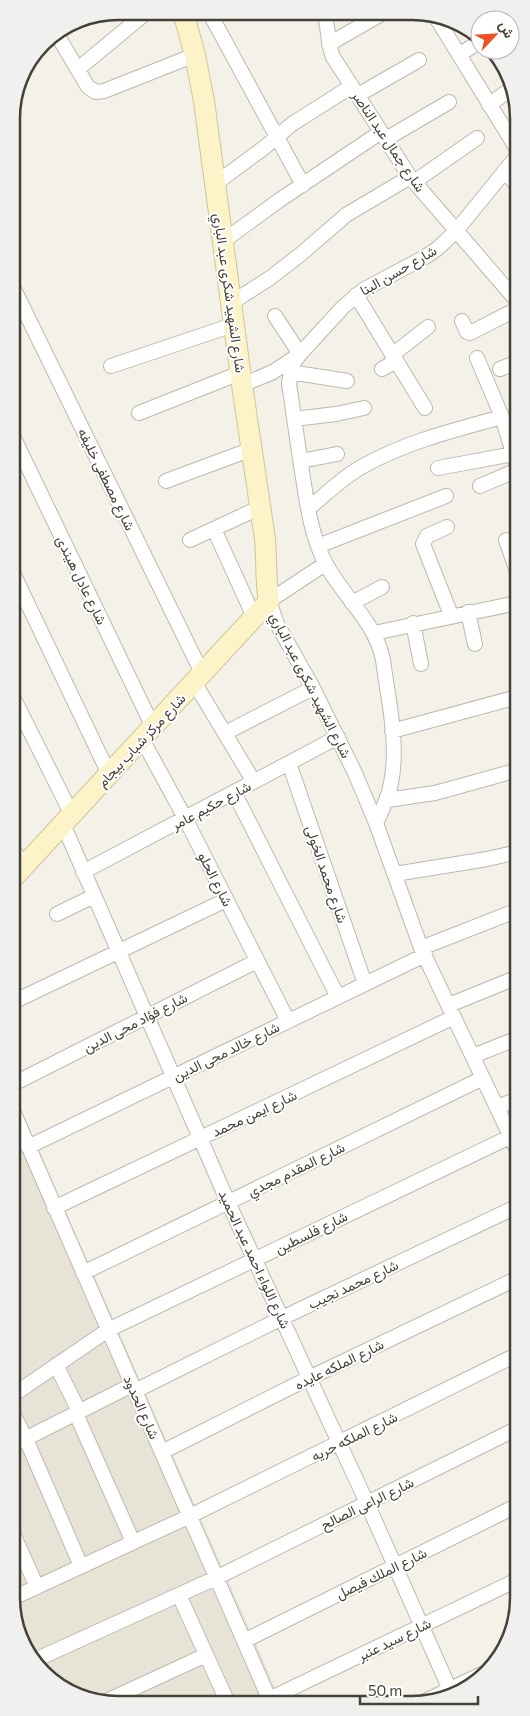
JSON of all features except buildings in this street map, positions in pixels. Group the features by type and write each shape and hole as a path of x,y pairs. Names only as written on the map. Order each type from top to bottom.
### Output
{"main road":[{"name":"شارع الشهيد شكرى عبد الباري","path":"186,20 204,101 233,325 266,539 267,558 265,572 269,601"},
{"name":"شارع مركز شباب بيجام","path":"20,872 269,601"}],"street":[{"path":"78,69 138,20"},
{"path":"213,20 302,185"},
{"name":"شارع جمال عبد الناصر","path":"327,20 329,44 333,57 412,180 510,293"},
{"path":"329,44 371,20"},
{"path":"440,24 510,137"},
{"path":"60,39 88,86 96,92 195,55"},
{"path":"459,55 470,48"},
{"path":"215,184 292,124 419,60"},
{"path":"490,104 506,92"},
{"path":"222,242 302,185 384,136 449,102"},
{"path":"230,303 270,278 346,215 412,180 477,138"},
{"name":"شارع حسن البنا","path":"139,414 241,379 272,372 300,354 356,295 437,249 456,231 510,164"},
{"path":"504,171 510,177"},
{"path":"356,295 425,408"},
{"name":"شارع مصطفى خليفه","path":"20,302 198,678 225,733 254,782"},
{"path":"462,321 467,332 470,332 510,312"},
{"path":"275,316 300,354 290,372 289,384 308,509 318,546 326,564 374,632 380,645 383,660 394,748 394,766 387,800 376,823"},
{"path":"111,366 233,325"},
{"path":"382,369 428,327"},
{"path":"477,358 507,420 510,435"},
{"path":"500,369 510,365"},
{"path":"290,372 347,381"},
{"path":"294,419 336,414 364,408"},
{"path":"308,509 349,475 363,466 431,437 507,420"},
{"path":"166,481 252,449"},
{"name":"شارع عادل هيندى","path":"20,452 147,733"},
{"path":"301,461 337,454"},
{"path":"438,468 510,461"},
{"path":"480,486 510,473"},
{"path":"318,546 446,496"},
{"path":"190,540 261,507"},
{"path":"448,527 427,536 423,544 451,615"},
{"path":"214,529 254,617"},
{"path":"506,540 510,551"},
{"path":"269,601 326,564"},
{"path":"20,587 109,774"},
{"path":"352,603 382,587"},
{"name":"شارع الشهيد شكرى عبد الباري","path":"269,601 277,624 338,737 376,823 423,951 497,1107 510,1128"},
{"path":"374,632 510,603"},
{"path":"468,612 475,644"},
{"path":"413,623 421,664"},
{"path":"225,733 313,688"},
{"path":"392,731 510,699"},
{"name":"شارع اللواء احمد عبد الحميد","path":"20,713 68,819 84,872 94,896 228,1202 367,1503 449,1689"},
{"name":"شارع الحلو","path":"147,733 184,818 288,1021"},
{"name":"شارع حكيم عامر","path":"84,872 338,737"},
{"name":"شارع محمد الخولى","path":"289,763 365,984"},
{"path":"387,800 435,793 510,772"},
{"path":"234,792 338,997"},
{"path":"395,874 510,854"},
{"path":"57,914 94,896"},
{"path":"20,998 119,953 226,900"},
{"name":"شارع خالد محى الدين","path":"28,1147 365,984 423,951 510,913"},
{"name":"شارع فؤاد محى الدين","path":"20,1080 257,961"},
{"name":"شارع ايمن محمد","path":"54,1208 200,1138 510,981"},
{"path":"473,1056 510,1041"},
{"name":"شارع المقدم مجدي","path":"82,1273 483,1078"},
{"path":"497,1107 510,1102"},
{"name":"شارع الحدود","path":"20,1128 244,1641 265,1696"},
{"name":"شارع فلسطين","path":"20,1390 108,1330 510,1136"},
{"name":"شارع محمد نجيب","path":"20,1442 77,1413 510,1210"},
{"name":"شارع الملكه عايده","path":"162,1452 309,1378 510,1282"},
{"name":"شارع الملكه حريه","path":"20,1595 190,1516 510,1358"},
{"path":"56,1366 78,1409 77,1413 133,1542"},
{"path":"20,1427 82,1566"},
{"name":"شارع الراعى الصالح","path":"40,1658 216,1578 510,1432"},
{"name":"شارع الملك فيصل","path":"244,1641 510,1509"},
{"path":"20,1549 37,1587"},
{"name":"شارع سيد عنبر","path":"279,1696 510,1583"},
{"path":"179,1595 225,1696"},
{"path":"117,1696 206,1654"}],"shaded area":[{"path":"20,1107 279,1696 118,1696 86,1691 58,1676 40,1658 27,1636 20,1604"}]}
